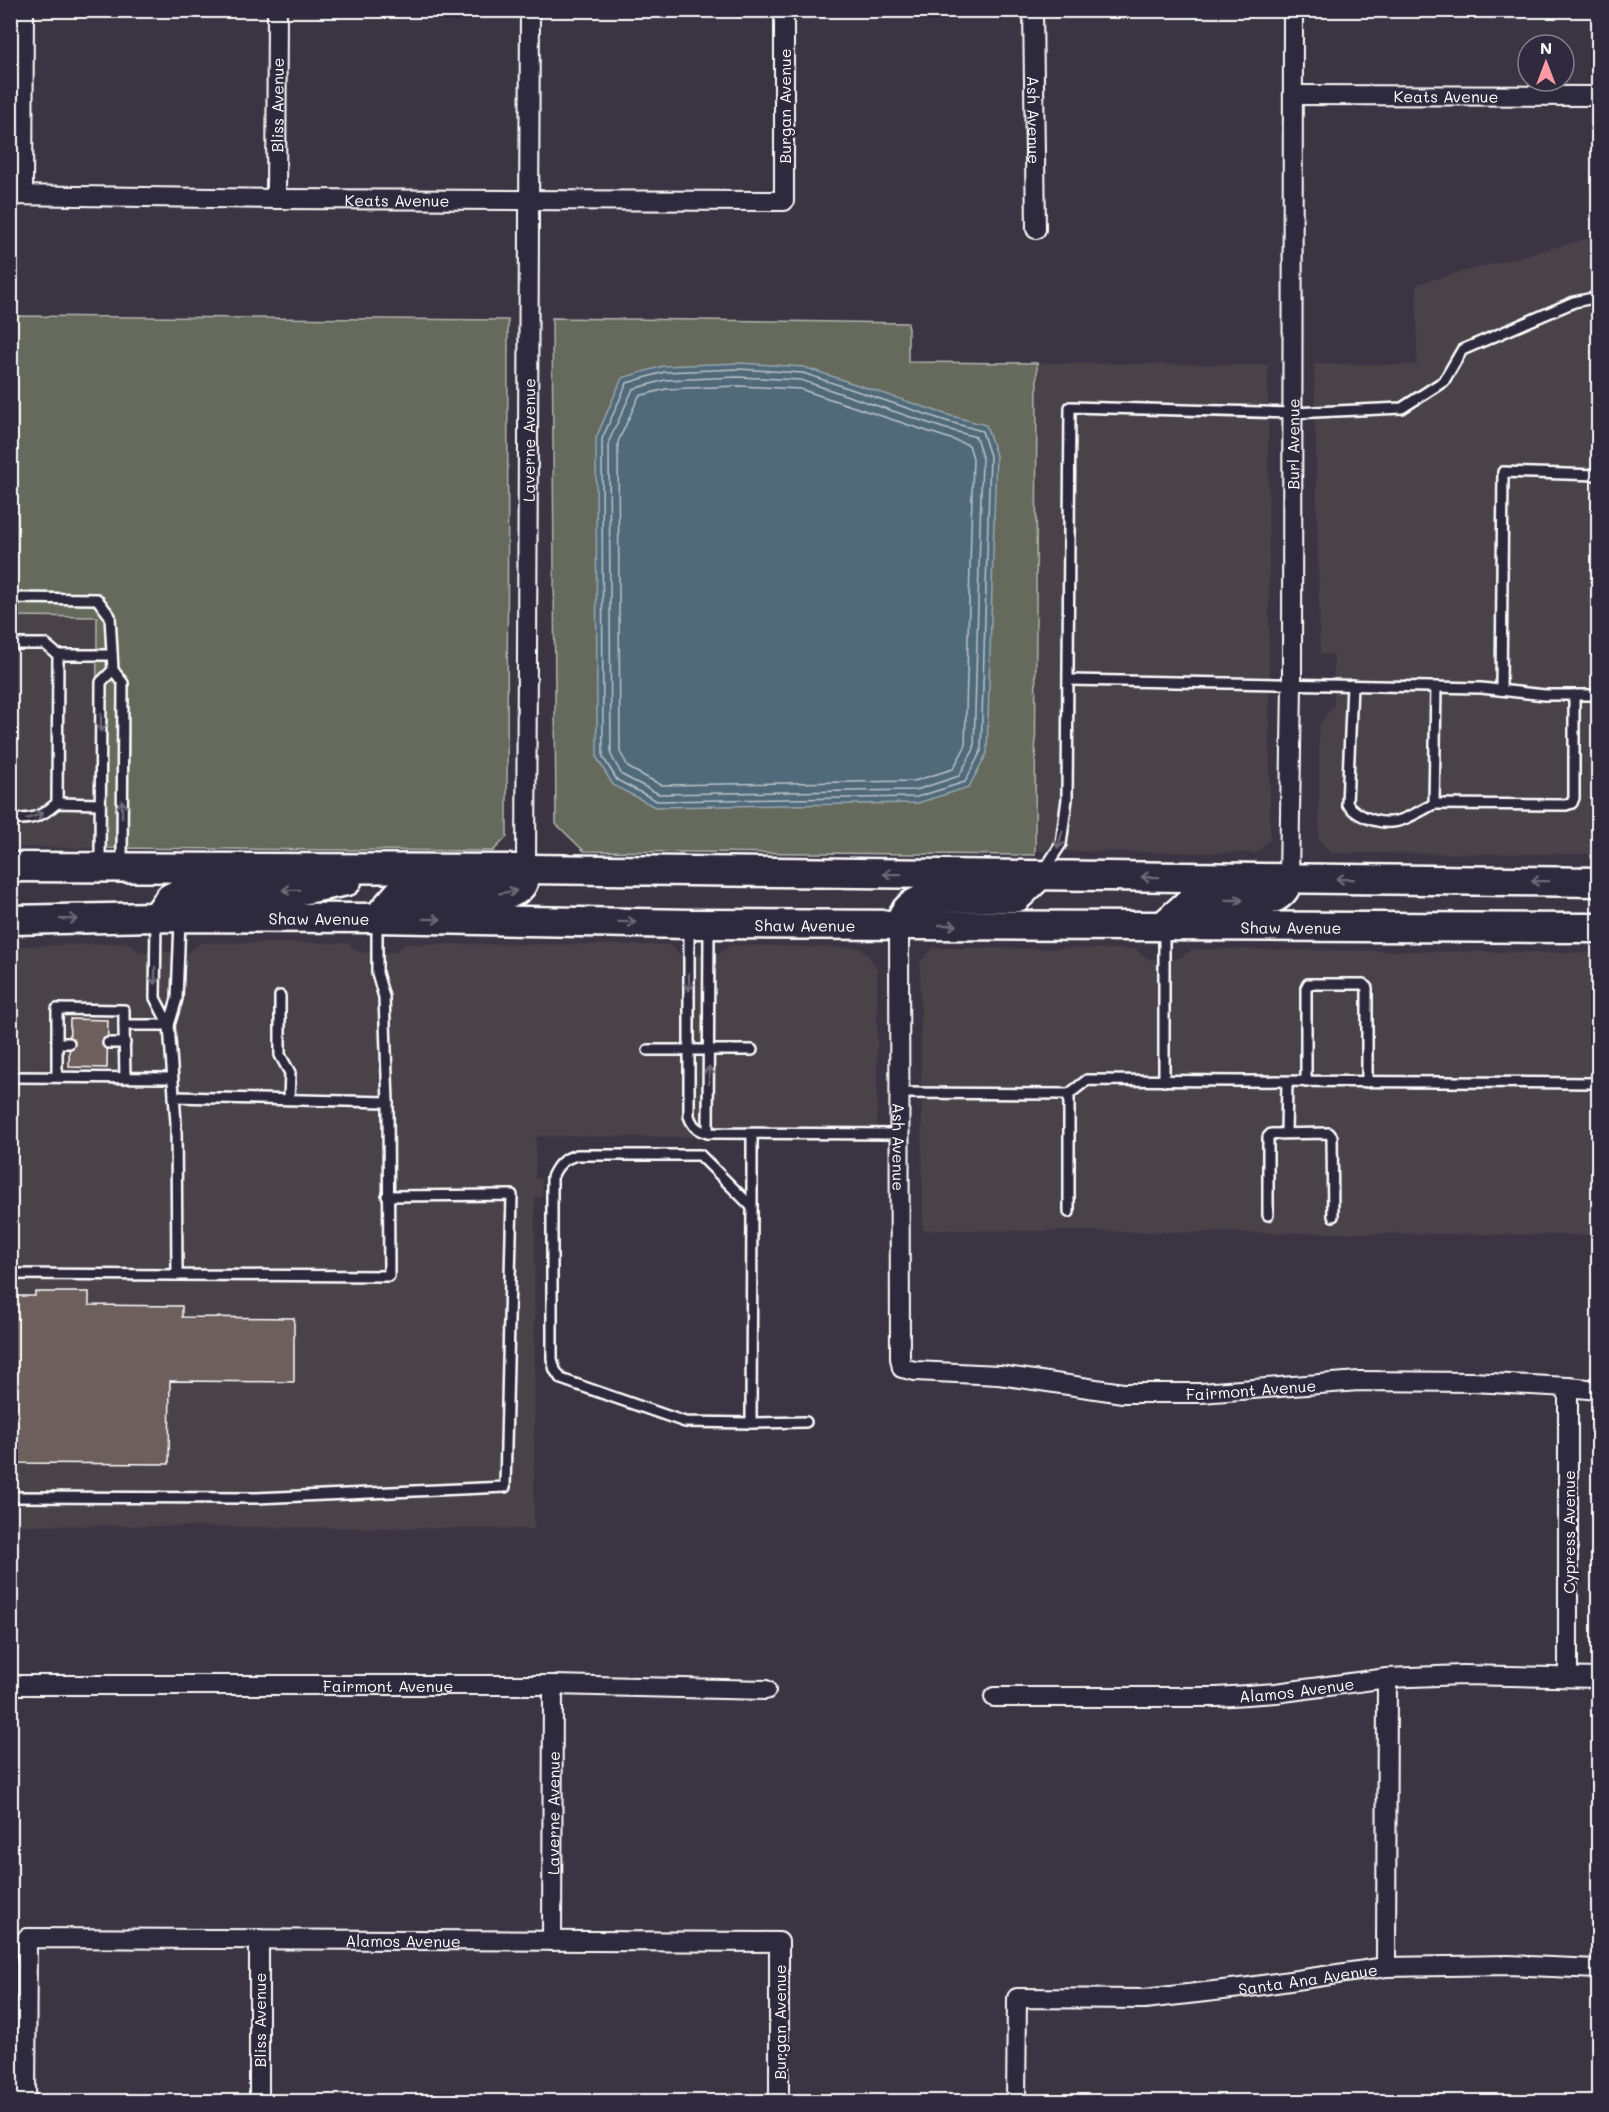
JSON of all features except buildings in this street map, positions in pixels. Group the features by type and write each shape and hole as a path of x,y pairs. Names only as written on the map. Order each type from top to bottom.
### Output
{"main road":[{"path":"10,867 526,869 1599,882"},
{"path":"168,917 170,898 182,892 301,890 411,869"},
{"path":"377,918 399,893 507,894 518,891 525,882 526,869"},
{"path":"898,925 902,914 916,901 928,898 1017,897 1039,876"},
{"path":"1164,925 1192,900 1274,898 1285,890 1289,879"},
{"name":"Shaw Avenue","path":"10,920 168,917 377,918 699,924 1599,928"}],"street":[{"path":"17,195 24,10"},
{"name":"Bliss Avenue","path":"276,199 277,10"},
{"name":"Laverne Avenue","path":"526,869 530,10"},
{"name":"Burgan Avenue","path":"784,10 784,201"},
{"name":"Ash Avenue","path":"1033,10 1036,229"},
{"name":"Burl Avenue","path":"1289,879 1292,684 1293,10"},
{"name":"Keats Avenue","path":"1293,95 1599,96"},
{"name":"Keats Avenue","path":"17,195 276,199 784,201"},
{"name":"Ash Avenue","path":"898,925 900,1358 902,1368"},
{"name":"Fairmont Avenue","path":"902,1368 915,1371 999,1375 1123,1392 1201,1393 1359,1381 1472,1382 1599,1390"},
{"name":"Cypress Avenue","path":"1568,1387 1568,1677"},
{"name":"Alamos Avenue","path":"994,1697 1217,1697 1275,1693 1387,1678 1462,1675 1599,1678"},
{"path":"1386,1967 1387,1678"},
{"name":"Fairmont Avenue","path":"10,1685 553,1685 766,1690"},
{"name":"Laverne Avenue","path":"552,1941 553,1685"},
{"name":"Alamos Avenue","path":"26,2102 27,1938 779,1942"},
{"name":"Bliss Avenue","path":"259,2102 260,1939"},
{"name":"Burgan Avenue","path":"779,1942 779,2102"},
{"name":"Santa Ana Avenue","path":"1017,2102 1017,1998 1144,1999 1249,1987 1386,1967 1508,1965 1599,1969"}],"lane":[{"path":"1039,876 1061,844 1068,799 1070,407 1293,413 1402,408 1444,381 1462,350 1574,302 1599,297"},
{"path":"1501,690 1503,472 1599,475"},
{"path":"10,598 97,599 110,616 113,670 123,683 111,867"},
{"path":"10,644 45,644 58,655 112,655"},
{"path":"57,803 58,655"},
{"path":"111,867 100,804 101,682 113,670"},
{"path":"1070,680 1437,687 1545,695 1599,695"},
{"path":"1352,685 1347,804 1355,813 1372,821 1401,820 1434,804 1566,805 1572,803 1574,798 1574,695"},
{"path":"1434,804 1437,687"},
{"path":"10,819 24,820 43,815 57,803 100,804"},
{"path":"168,917 155,998 169,1025"},
{"path":"168,917 177,999 169,1025 176,1122 177,1275"},
{"path":"10,1274 389,1276 388,1102 384,997 377,973 377,918"},
{"path":"699,924 690,1050 689,1116 692,1125 708,1133 899,1134"},
{"path":"699,924 709,1050 708,1133"},
{"path":"1164,925 1164,1081"},
{"path":"1306,1082 1306,988 1308,984 1364,984 1367,988 1368,1082"},
{"path":"280,996 280,1055 290,1073 289,1099"},
{"path":"57,1077 57,1010 124,1010 125,1078"},
{"path":"124,1025 169,1025"},
{"path":"57,1043 69,1043"},
{"path":"108,1043 125,1043"},
{"path":"648,1050 752,1050"},
{"path":"10,1077 172,1078"},
{"path":"899,1093 1069,1094 1087,1080 1599,1083"},
{"path":"1286,1134 1287,1082"},
{"path":"1069,1094 1069,1212"},
{"path":"174,1097 388,1102"},
{"path":"751,1423 752,1134"},
{"path":"1268,1215 1268,1137 1271,1134 1329,1134 1332,1137 1333,1216"},
{"path":"752,1207 700,1155 577,1155 557,1164 552,1177 552,1359 555,1370 561,1378 685,1422 806,1422"},
{"path":"10,1497 256,1498 505,1487 512,1195 387,1196"}],"shaded area":[{"path":"1598,236 1598,852 1597,854 1332,853 1319,840 1319,725 1334,705 1334,655 1320,654 1314,364 1417,365 1417,284"},
{"path":"1037,363 1268,365 1270,839 1256,853 1035,851"},
{"path":"11,616 97,616 96,848 11,847"},
{"path":"128,943 141,953 188,952 201,943 347,943 359,952 368,953 395,952 406,944 668,945 682,955 718,955 730,945 861,948 877,967 877,1138 536,1136 535,1178 542,1179 542,1197 535,1197 534,1529 11,1525 10,947"},
{"path":"933,948 1135,949 1148,959 1179,958 1194,949 1598,953 1598,1235 923,1230 920,963"}],"green space":[{"path":"11,316 508,320 507,837 493,851 96,848 97,617 11,616"},
{"path":"552,318 908,323 908,362 1037,363 1035,855 584,851 556,824"}],"water":[{"path":"739,363 804,367 948,415 986,425 996,455 987,753 969,787 918,803 655,807 613,785 597,758 596,438 622,378 663,366"}]}
